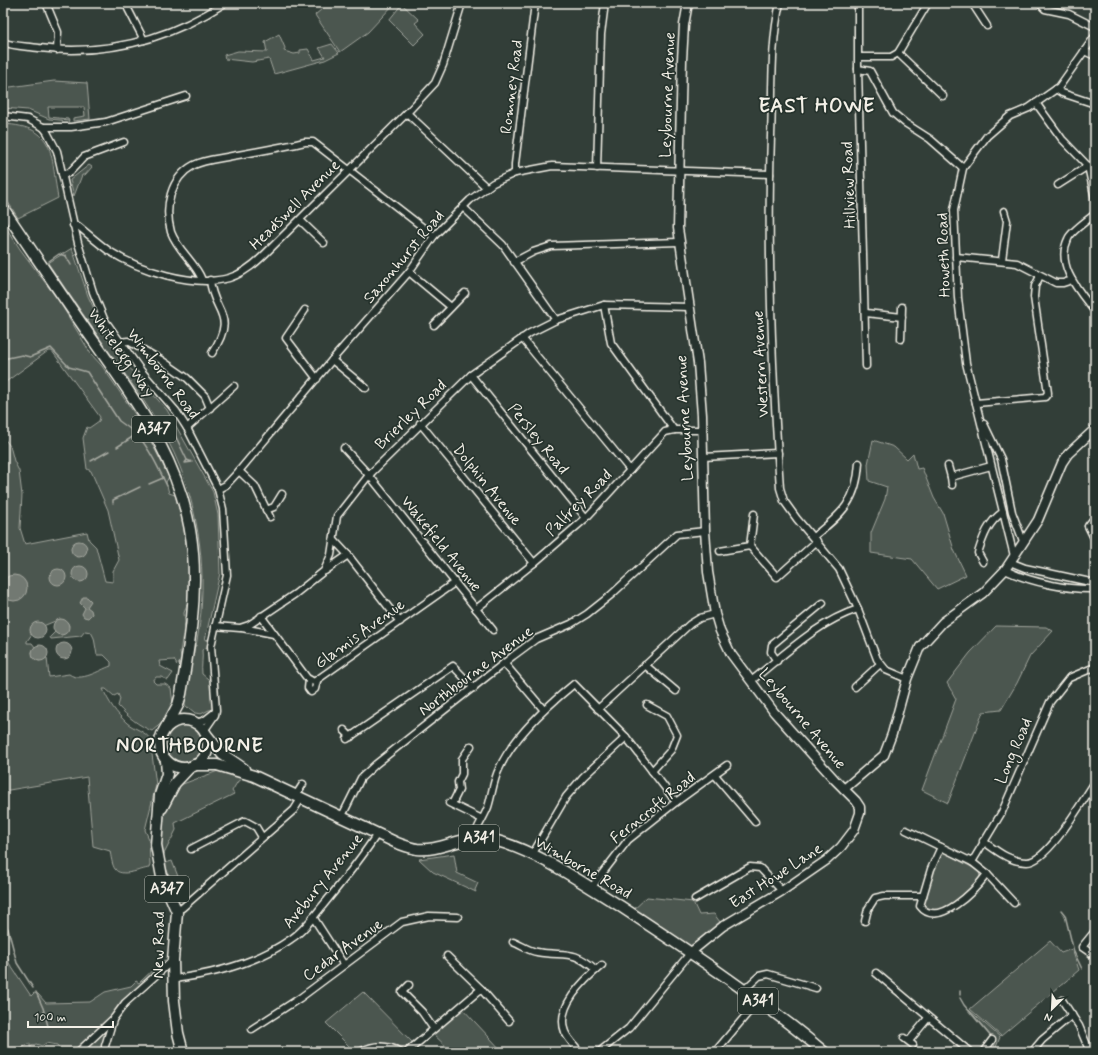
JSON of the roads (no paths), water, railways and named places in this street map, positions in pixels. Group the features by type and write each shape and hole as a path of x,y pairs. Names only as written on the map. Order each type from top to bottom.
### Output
{"main road":[{"name":"Whitelegg Way","path":"3,208 42,267 142,410 171,464 183,499 189,523 194,574 193,620 181,694 178,705 165,729"},
{"name":"Whitelegg Way","path":"181,694 182,704 192,722"},
{"path":"176,722 192,722 205,732 208,743 206,754 192,766 177,767 166,760 162,754 160,741 165,729 176,722"},
{"name":"Wimborne Road","path":"205,732 222,754 254,776"},
{"name":"New Road","path":"166,760 167,774 160,796 156,831 158,863 177,912 173,960 174,1001 178,1033 184,1052"},
{"name":"Wimborne Road","path":"192,766 217,765 254,776 397,843 417,849 432,848 474,838 492,839 508,844 532,855 591,888 691,952 744,990 824,1052"},
{"name":"New Road","path":"158,817 174,783 192,766"}],"street":[{"path":"46,3 58,32 56,50"},
{"path":"125,3 144,40"},
{"path":"3,42 56,50 81,51 144,40 192,22 225,3"},
{"name":"Headswell Avenue","path":"73,225 78,226 110,251 132,262 178,278 210,280 229,278 242,272 258,261 430,89 438,77 462,3"},
{"name":"Romney Road","path":"515,173 536,3"},
{"path":"597,168 601,34 605,3"},
{"name":"Leybourne Avenue","path":"688,3 683,41 678,217 679,242 698,363 703,457 704,531 710,586 715,614 720,631 727,646 751,681 774,712 844,789"},
{"name":"Western Avenue","path":"780,3 775,33 770,174 770,301 780,488 784,500 839,569 858,609 880,664"},
{"name":"Hillview Road","path":"858,3 858,69 866,313 866,366"},
{"path":"858,57 891,57 898,53 928,3"},
{"path":"972,3 987,26"},
{"path":"1039,3 1045,9 1069,14 1095,27"},
{"name":"Howeth Road","path":"1012,559 1003,512 966,362 958,298 954,210 963,168 997,126 1010,116 1029,108 1056,90 1095,36"},
{"path":"1084,51 1095,56"},
{"path":"898,53 943,96"},
{"path":"858,69 870,71 886,103 898,118 930,139 963,168"},
{"path":"1056,90 1095,104"},
{"path":"3,116 28,119 43,127 71,127 106,122 186,96"},
{"path":"1036,103 1062,139 1088,166 1095,199"},
{"path":"407,113 486,187"},
{"name":"Wimborne Road","path":"43,127 57,151 73,225 93,292 104,319 119,342 142,372 176,411 187,428 218,489 222,508 227,575 211,646 216,710"},
{"path":"202,280 174,240 168,216 168,204 173,188 190,168 210,160 309,141 319,146 434,236"},
{"path":"62,174 69,173 84,157 124,142"},
{"path":"1058,185 1088,166"},
{"name":"Saxonhurst Road","path":"218,489 226,485 239,471 332,360 409,272 434,236 486,187 499,179 515,173 547,167 770,174"},
{"path":"464,208 503,246 556,320"},
{"path":"1002,260 1007,221 1004,211"},
{"path":"1095,214 1068,237 1063,254 1072,280 1095,312"},
{"path":"300,220 324,243"},
{"path":"514,262 532,252 552,246 679,242"},
{"path":"956,257 1002,260 1017,263 1040,276 1059,283 1072,280"},
{"path":"409,272 451,307"},
{"path":"976,403 1045,397 1048,393 1034,297 1035,286 1040,276"},
{"path":"210,280 211,290 223,315 224,325 223,334 212,353"},
{"path":"434,325 465,293"},
{"path":"604,306 611,343 674,430 702,430"},
{"name":"Brierley Road","path":"240,628 249,625 295,594 324,571 331,555 337,516 369,475 470,375 522,338 538,328 556,320 604,306 690,307"},
{"path":"901,339 902,307"},
{"path":"304,310 286,338 317,379"},
{"path":"866,313 902,316"},
{"path":"522,338 630,470"},
{"path":"119,342 128,341 161,360 187,378 205,396 210,408"},
{"path":"332,360 366,388"},
{"name":"Persley Road","path":"470,375 586,518"},
{"path":"187,428 234,386"},
{"name":"Howeth Road","path":"978,412 1001,459 1012,512 1023,541"},
{"name":"Dolphin Avenue","path":"420,423 534,563"},
{"path":"844,789 884,755 892,734 907,679 920,647 950,616 983,593 1005,570 1043,512 1062,463 1068,454 1095,429"},
{"name":"Palfrey Road","path":"476,609 534,563 586,518 665,432 674,430"},
{"name":"Wakefield Avenue","path":"344,448 369,475 493,630"},
{"path":"703,457 778,453"},
{"path":"754,514 750,546 777,577 845,509 854,492 858,477 859,463"},
{"path":"948,466 952,477 952,485"},
{"path":"952,477 991,466"},
{"path":"239,471 254,486 270,517"},
{"path":"266,510 274,507 282,494"},
{"path":"983,562 978,553 985,533 995,517 1003,512"},
{"path":"1095,517 1088,526 1095,540"},
{"name":"Northbourne Avenue","path":"342,816 361,778 376,764 504,663 536,639 571,624 587,614 611,595 677,534 704,531"},
{"path":"334,540 348,555 400,622"},
{"path":"720,551 750,546"},
{"path":"324,571 348,555"},
{"path":"1012,559 1025,568 1095,583"},
{"path":"1005,570 1051,584 1079,590 1095,589"},
{"name":"Glamis Avenue","path":"261,616 309,680 314,682 454,583"},
{"path":"777,661 772,652 772,645 823,603"},
{"path":"751,681 832,619 858,609"},
{"path":"598,709 695,621 715,614"},
{"path":"215,626 240,628 274,634"},
{"path":"504,663 543,709"},
{"path":"855,687 880,664 886,670 907,679"},
{"path":"645,665 676,691"},
{"path":"344,730 349,738 453,666 474,688"},
{"name":"Long Road","path":"972,862 983,841 1002,812 1050,702 1069,678 1095,667"},
{"path":"309,680 308,688 311,692 315,690 317,681"},
{"path":"474,838 488,809 499,769 511,748 543,709 574,684 626,736 676,802"},
{"path":"647,705 667,716 677,735 671,750 652,771"},
{"path":"192,722 205,720 216,710"},
{"path":"205,732 215,715 216,710"},
{"path":"532,855 566,797 583,777 626,736"},
{"path":"471,746 462,759 462,774 458,782 458,790 451,803 482,819"},
{"path":"716,765 721,770"},
{"name":"Ferncroft Road","path":"591,888 622,847 676,802 727,765"},
{"path":"715,775 755,822"},
{"path":"983,841 1000,854 1014,860 1028,862 1041,857 1053,844 1095,782"},
{"path":"299,796 303,784"},
{"name":"East Howe Lane","path":"691,952 723,926 782,891 827,860 841,847 854,830 859,818 860,807 844,789"},
{"name":"New Road","path":"182,908 294,810 299,796"},
{"path":"750,816 756,812"},
{"path":"191,849 245,820 256,827 262,837"},
{"path":"906,830 972,862 987,874 1014,903"},
{"name":"Avebury Avenue","path":"174,978 200,976 226,969 261,956 292,939 313,917 360,861 377,834"},
{"path":"941,848 931,869 920,906 928,913 936,914 944,912 973,891 987,874"},
{"path":"695,899 750,866 760,868 782,891"},
{"path":"865,921 868,909 875,898 884,896 923,896"},
{"name":"Cedar Avenue","path":"252,1029 344,965 402,922 429,916 458,917"},
{"path":"313,917 344,965"},
{"path":"1095,931 1082,947 1095,956"},
{"path":"513,942 536,952 572,954 596,970"},
{"path":"599,1052 629,1028 691,952"},
{"path":"447,956 481,989 509,1021"},
{"path":"78,1052 114,1018 125,1003 173,960"},
{"path":"580,1052 565,1031 563,1020 564,1009 569,1000 602,965"},
{"path":"744,990 759,976 768,974 816,988"},
{"path":"876,974 970,1052"},
{"path":"409,985 400,994 422,1012 433,1028"},
{"path":"407,1052 441,1021 448,1018 481,989"},
{"path":"1062,1000 1088,1044 1090,1052"},
{"path":"715,1052 758,1001"},
{"path":"1032,1052 1042,1040 1072,1016"},
{"path":"105,1046 114,1018"},
{"path":"909,1041 928,1018"},
{"path":"983,1052 992,1040"},
{"path":"360,1052 369,1048 381,1046 402,1052"}],"waterway":[{"path":"49,261 59,254 66,256 71,265"},
{"path":"3,359 22,355 30,357 51,348 69,367 87,372 119,421 137,434 117,447"},
{"path":"137,434 150,452 167,486"},
{"path":"175,435 187,460 185,463 192,462 187,460"},
{"path":"91,461 109,451"},
{"path":"149,484 163,478"},
{"path":"113,503 113,500 140,487"},
{"path":"1061,910 1065,915 1074,952 1082,969"},
{"path":"3,921 8,929 17,963 33,988"},
{"path":"36,992 43,1008 48,1026"},
{"path":"960,998 964,1005 992,1038"}],"district":[{"name":"EAST HOWE","path":"817,106"},
{"name":"NORTHBOURNE","path":"190,746"}]}
